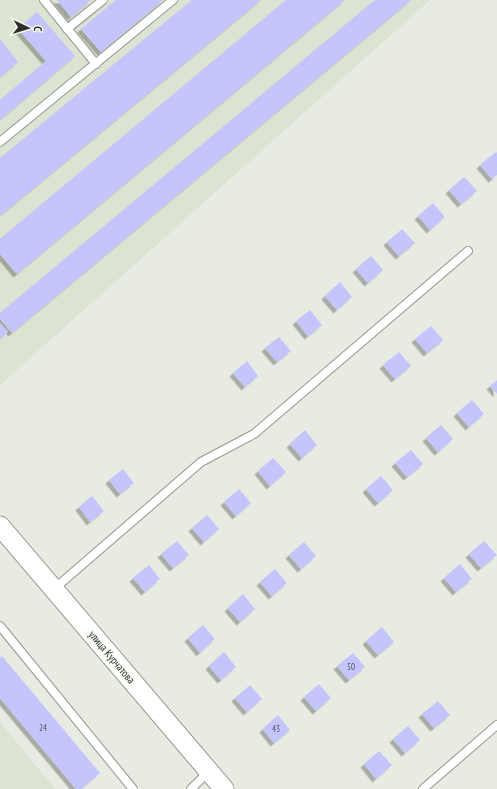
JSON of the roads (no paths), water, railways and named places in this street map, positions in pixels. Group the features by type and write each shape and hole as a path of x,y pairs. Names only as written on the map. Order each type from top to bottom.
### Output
{"street":[{"name":"улица Курчатова","path":"2,534 54,589 224,789"}],"lane":[{"path":"44,0 96,64"},
{"path":"68,29 103,0"},
{"path":"0,142 173,0"},
{"path":"54,589 201,462 254,434 468,251"},
{"path":"0,626 133,789"},
{"path":"423,789 497,725"},
{"path":"191,789 209,771"}]}
